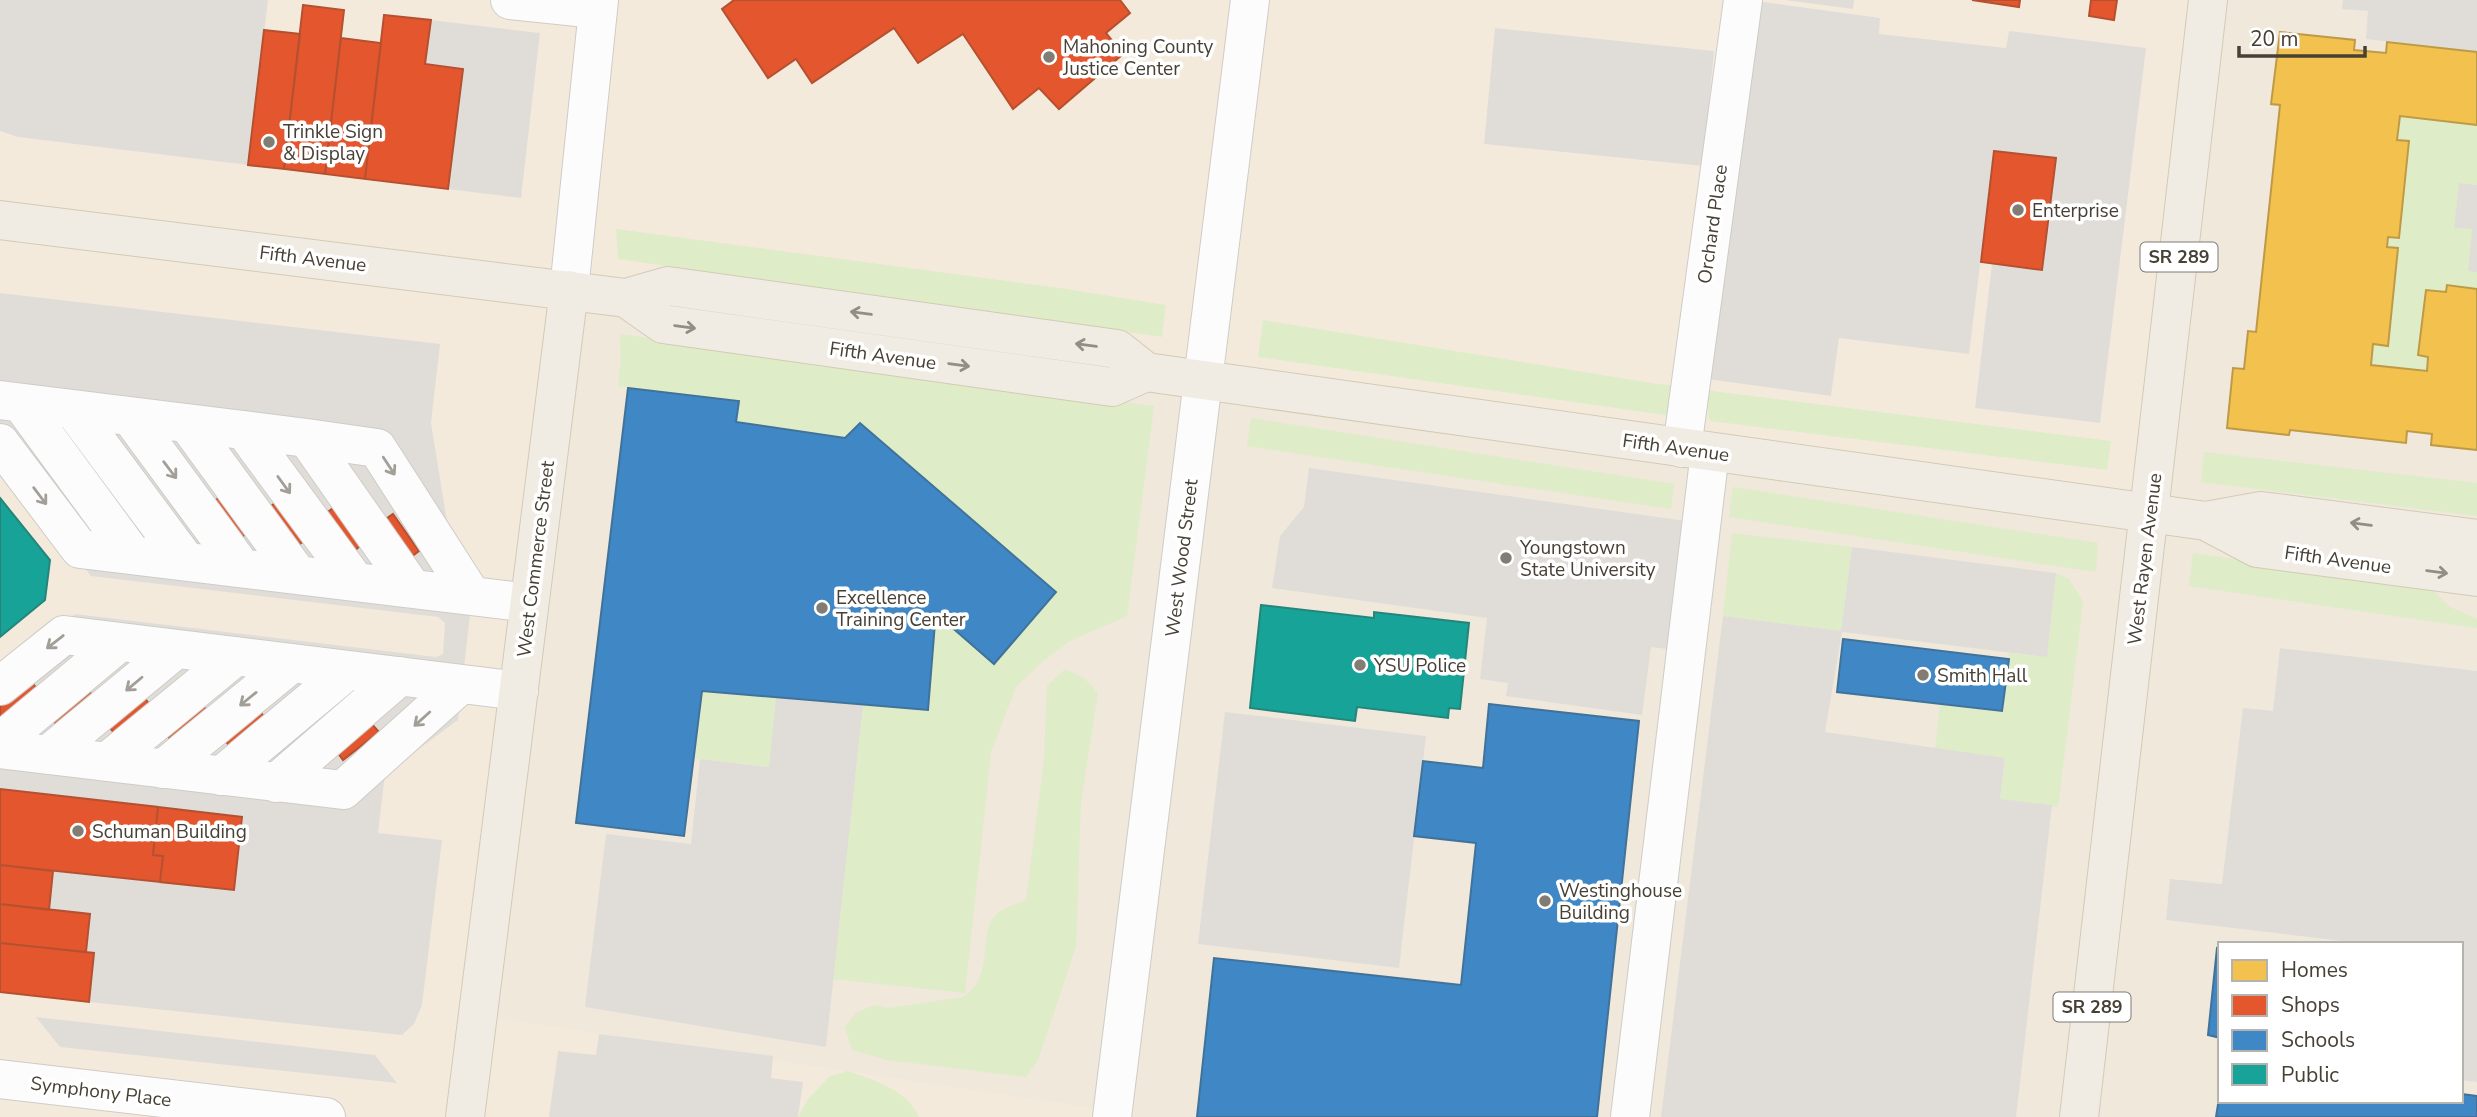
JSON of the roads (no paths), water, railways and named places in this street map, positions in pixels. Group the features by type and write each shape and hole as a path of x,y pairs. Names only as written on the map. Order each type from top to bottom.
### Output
{"main road":[{"name":"West Rayen Avenue","path":"2079,1117 2208,0"},
{"name":"Fifth Avenue","path":"0,220 626,298 663,324 1112,387 1146,372 2206,521 2262,511 2477,538"},
{"name":"West Commerce Street","path":"465,1117 569,290"},
{"name":"Fifth Avenue","path":"2206,521 2257,548 2477,577"}],"street":[{"path":"510,0 598,5"},
{"name":"West Wood Street","path":"1112,1117 1250,0"},
{"name":"Orchard Place","path":"1630,1117 1742,0"},
{"name":"West Commerce Street","path":"569,290 598,5"},
{"path":"11,402 377,449 472,596"},
{"path":"11,402 132,554"},
{"path":"73,410 186,561"},
{"path":"130,416 242,568"},
{"path":"187,423 298,575"},
{"path":"244,430 355,581"},
{"path":"307,438 412,589"},
{"path":"0,443 80,549 529,603"},
{"path":"0,686 64,635 519,691"},
{"path":"0,743 120,642"},
{"path":"48,755 176,649"},
{"path":"107,762 236,656"},
{"path":"163,769 292,663"},
{"path":"221,776 348,670"},
{"path":"276,783 400,676"},
{"path":"0,749 343,789 461,684"},
{"name":"Symphony Place","path":"0,1079 326,1117"}],"place":[{"name":"Mahoning County Justice Center","path":"1049,57"},
{"name":"Trinkle Sign & Display","path":"269,142"},
{"name":"Enterprise","path":"2018,210"},
{"name":"Youngstown State University","path":"1506,558"},
{"name":"Excellence Training Center","path":"822,608"},
{"name":"YSU Police","path":"1360,665"},
{"name":"Smith Hall","path":"1923,675"},
{"name":"Schuman Building","path":"78,831"},
{"name":"Westinghouse Building","path":"1545,901"}]}
